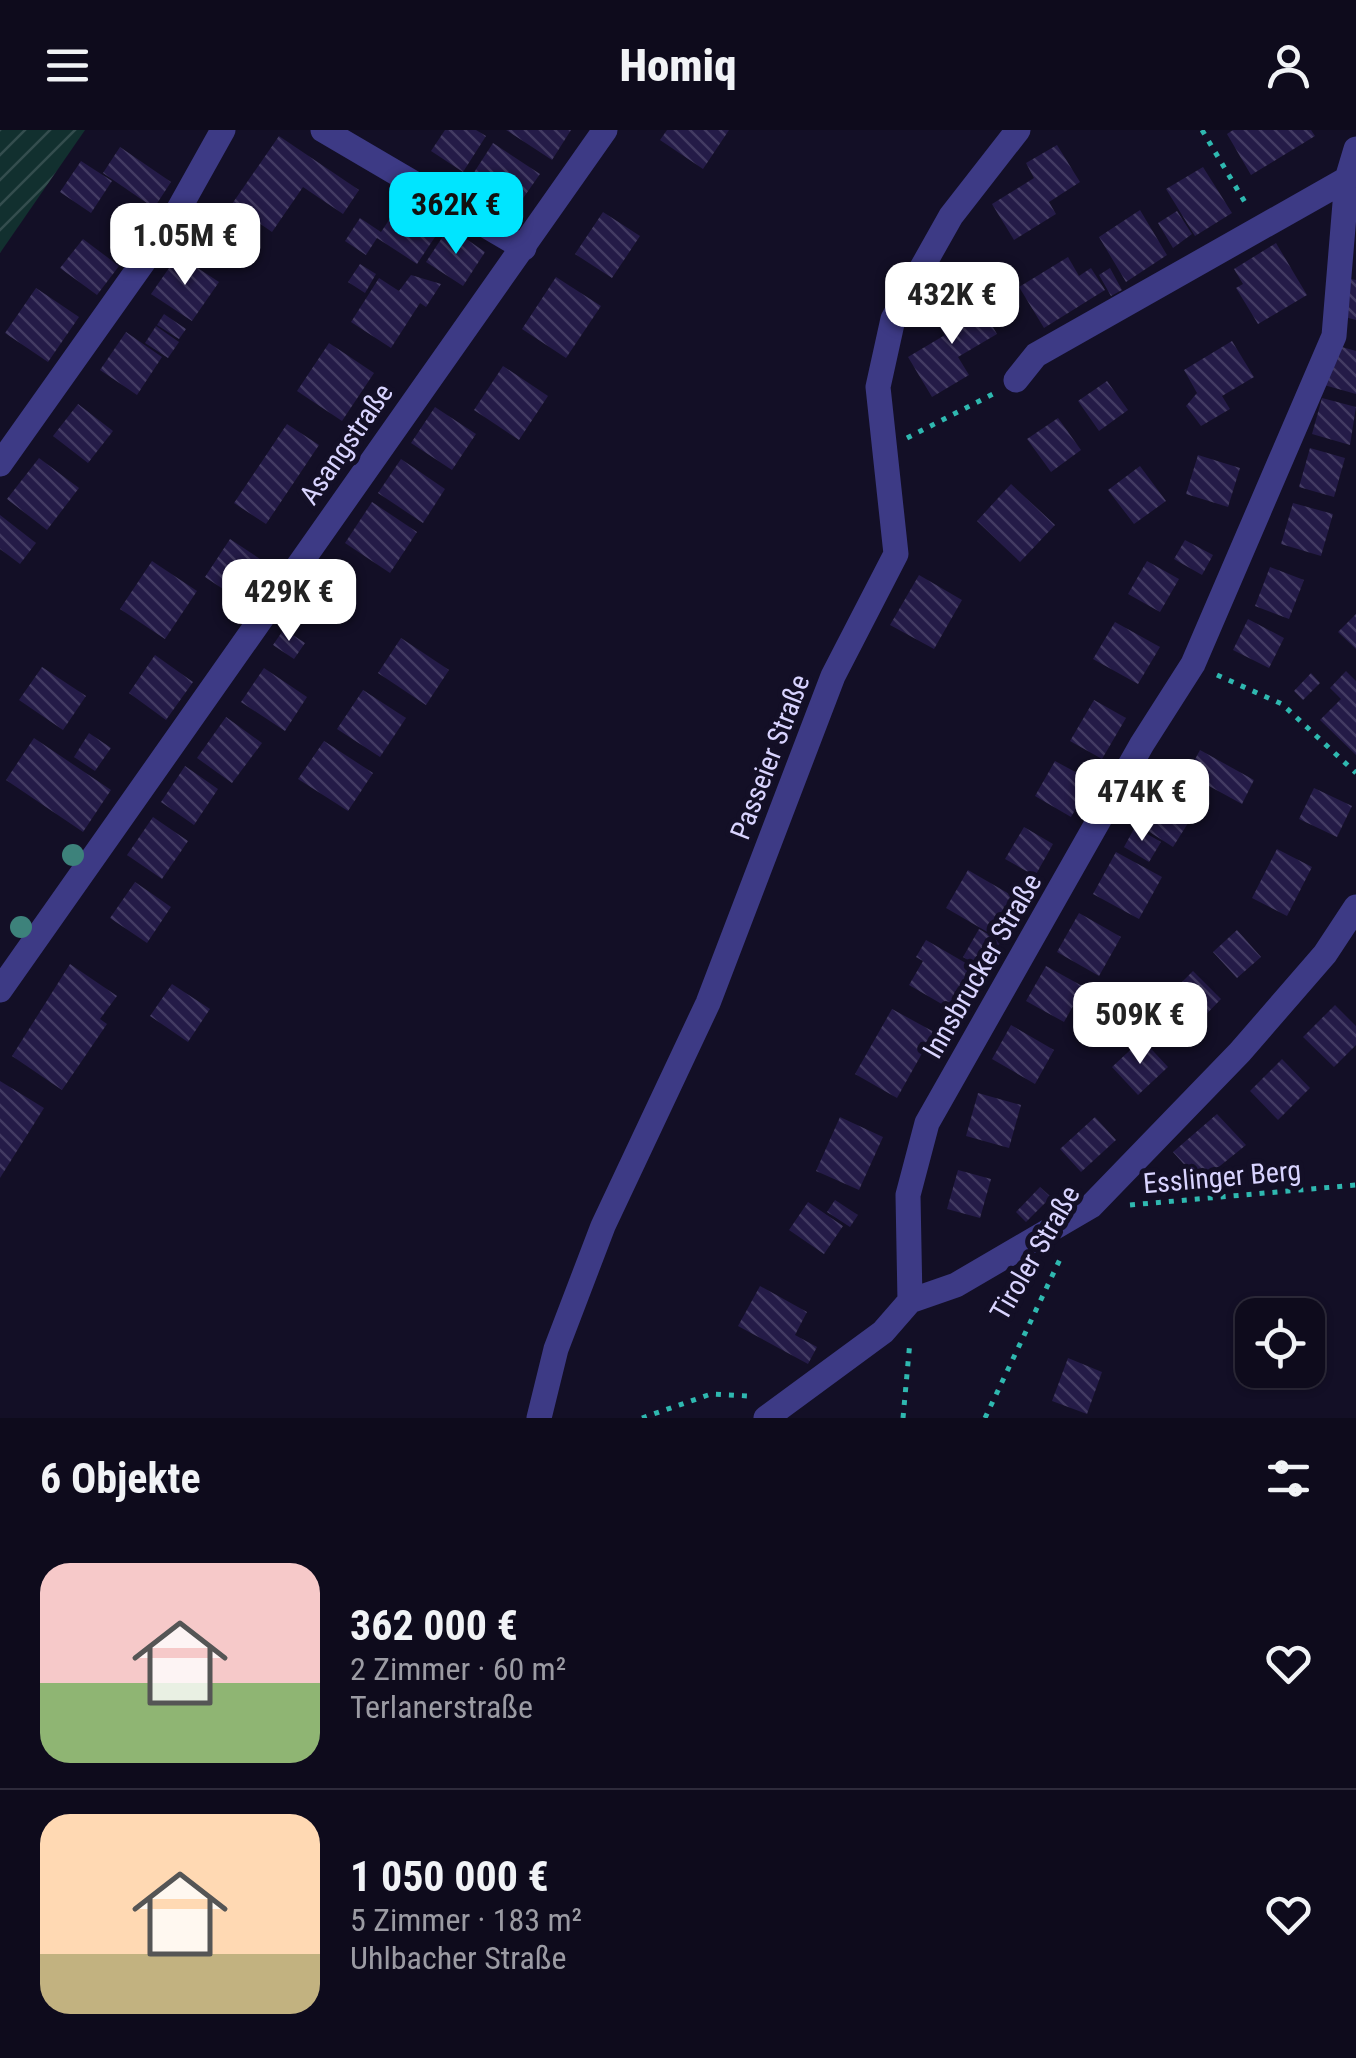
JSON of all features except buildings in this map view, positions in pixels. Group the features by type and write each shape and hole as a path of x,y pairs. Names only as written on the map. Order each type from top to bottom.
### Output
{"street":[{"path":"0,464 81,356 171,223 223,130"},
{"path":"323,130 524,248"},
{"name":"Asangstraße","path":"0,990 605,130"},
{"name":"Passeier Straße","path":"539,1418 556,1349 603,1226 708,1003 833,676 896,554 878,387 893,319 952,216 1018,130"},
{"name":"Innsbrucker Straße","path":"910,1301 908,1195 927,1123 1142,744 1193,664 1334,336 1347,179 1356,149"},
{"path":"1016,380 1036,355 1347,179"},
{"name":"Tiroler Straße","path":"1091,1206 1251,1040 1325,954 1356,907"},
{"path":"770,1414 883,1332 910,1301 956,1285 1091,1206"}],"path":[{"path":"1202,130 1260,228"},
{"path":"926,432 1016,380"},
{"path":"1193,664 1282,704 1356,772"},
{"name":"Esslinger Berg","path":"1091,1206 1212,1201 1356,1185"},
{"name":"Tiroler Straße","path":"986,1418 1063,1254"},
{"path":"903,1418 910,1301"},
{"path":"642,1418 720,1393 757,1398 770,1414"}],"green space":[{"path":"0,130 85,130 0,253"}]}
